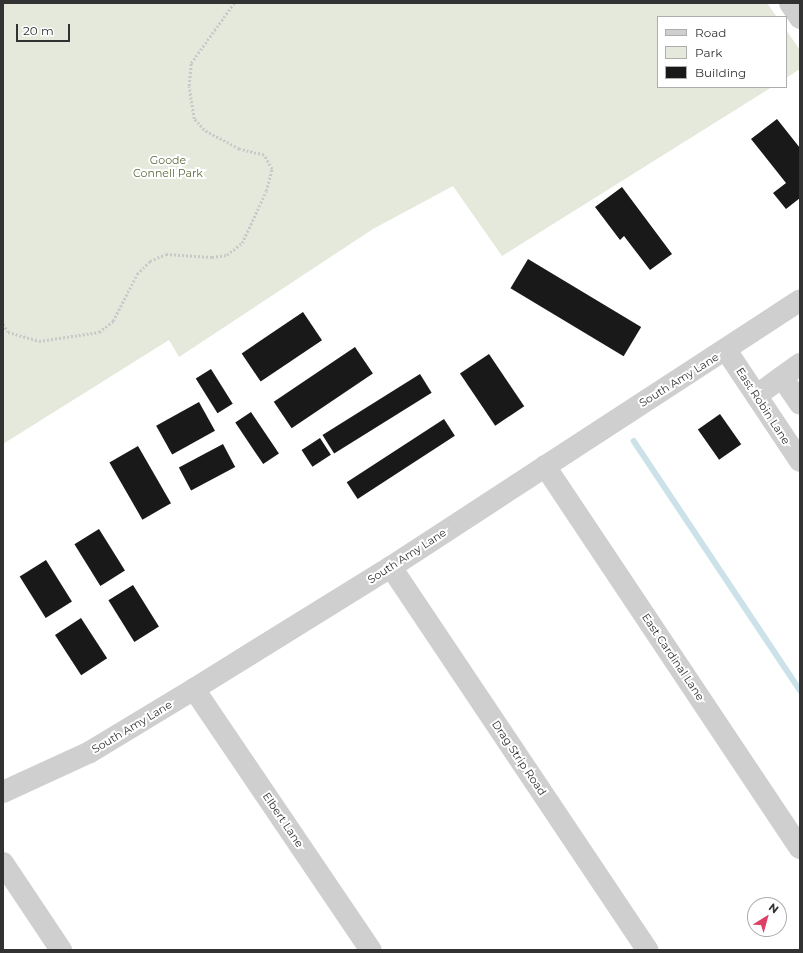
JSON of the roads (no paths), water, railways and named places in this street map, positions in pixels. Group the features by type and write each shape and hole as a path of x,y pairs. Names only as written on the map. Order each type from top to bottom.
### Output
{"street":[{"path":"790,3 800,18"},
{"name":"South Amy Lane","path":"3,792 90,752 194,690 391,567 726,350 800,300"},
{"name":"East Robin Lane","path":"726,350 800,461"},
{"path":"757,395 800,364"},
{"path":"782,376 800,404"},
{"name":"East Cardinal Lane","path":"545,466 800,848"},
{"name":"Drag Strip Road","path":"391,567 647,950"},
{"name":"Elbert Lane","path":"194,690 371,950"},
{"path":"3,863 61,950"}],"waterway":[{"path":"634,441 800,690"}],"park label":[{"name":"Goode Connell Park","path":"168,167"}]}
